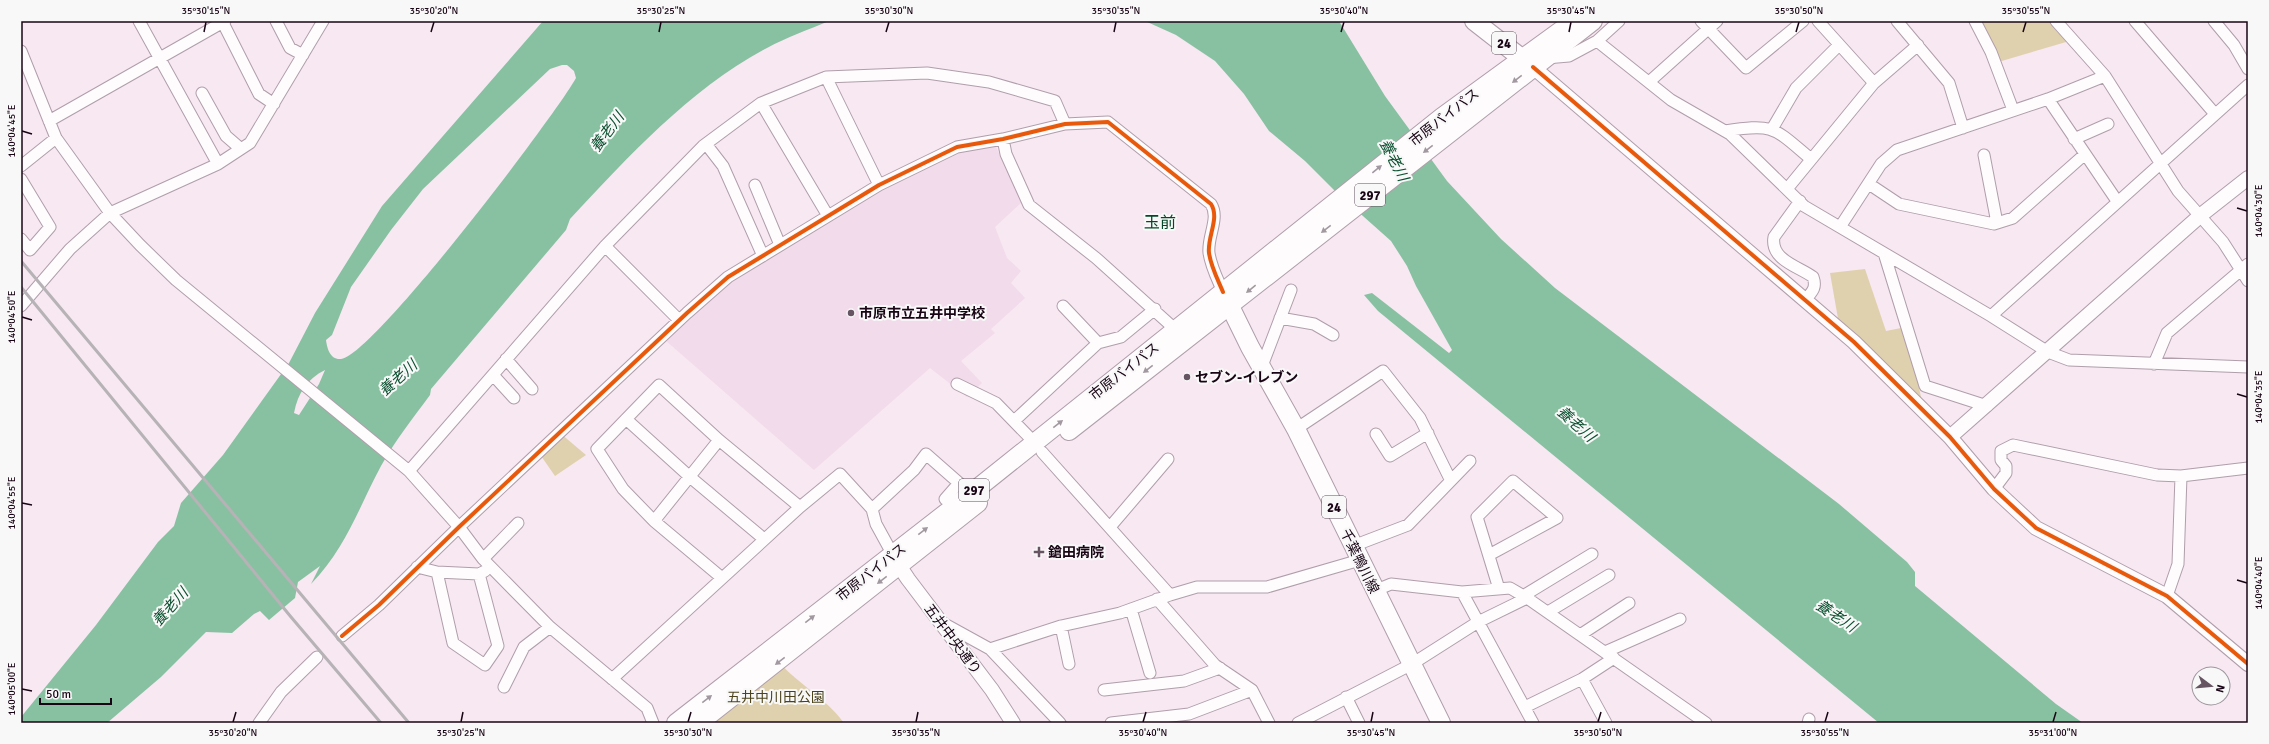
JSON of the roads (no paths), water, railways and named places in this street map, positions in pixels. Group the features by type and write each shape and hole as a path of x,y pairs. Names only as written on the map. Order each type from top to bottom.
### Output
{"main road":[{"name":"24","path":"1474,21 1533,61"},
{"name":"市原バイパス","path":"1276,259 1459,125 1533,61 1570,26 1593,21"},
{"name":"市原バイパス","path":"700,723 896,561 1276,259 1442,117 1533,61"},
{"name":"市原バイパス","path":"1038,447 1176,330 1227,299"},
{"name":"千葉鴨川線","path":"1227,299 1250,347 1296,429 1374,590 1441,723"},
{"name":"市原バイパス","path":"676,723 896,561"}],"street":[{"path":"139,21 218,164"},
{"path":"49,121 224,21 259,94 274,104"},
{"path":"276,21 290,48 303,55"},
{"path":"21,306 70,249 110,213 218,164 250,143 323,21"},
{"path":"1533,61 1569,56 1597,41 1619,21"},
{"path":"1650,82 1705,25 1717,21"},
{"path":"1705,25 1746,68 1802,21"},
{"path":"1818,21 1874,83"},
{"path":"1897,21 1918,44 1949,83 1963,128"},
{"path":"1975,21 1990,52 2013,110"},
{"path":"2057,21 2105,76 2159,164 2178,191 2201,215 2245,267 2248,282"},
{"path":"2135,21 2215,114"},
{"path":"2214,21 2234,44 2248,69"},
{"path":"1597,41 1671,100 1726,131 1800,202 1991,316 2048,352 2069,360 2248,367"},
{"path":"1787,189 1874,83 1918,44"},
{"path":"1772,129 1796,88 1839,45"},
{"path":"21,52 56,138 110,213 140,245 180,283 409,471 459,527 483,559 550,627 647,708 653,723"},
{"path":"1533,61 1854,342 1950,437 1994,489 2036,528 2167,596 2248,664"},
{"path":"409,471 605,246 706,144 761,103 826,76 927,73 989,82 1055,101 1065,124"},
{"path":"826,76 879,186"},
{"path":"1840,227 1881,164 1897,150 2048,99 2105,76"},
{"path":"1991,316 2248,85"},
{"path":"202,93 226,136 241,149"},
{"path":"2048,99 2084,155 2117,202"},
{"path":"761,103 828,216"},
{"path":"342,636 379,605 459,527 679,320 728,277 879,186 957,147 1003,139 1065,124 1108,122 1211,204 1215,215 1209,244 1209,254 1227,299"},
{"path":"2074,139 2108,124"},
{"path":"1726,131 1756,126 1772,129 1811,159"},
{"path":"21,166 56,138"},
{"path":"1003,139 1006,154 1029,205 1155,309 1176,330"},
{"path":"706,144 724,166 763,256"},
{"path":"1984,155 1997,223"},
{"path":"1869,184 1899,204 1997,223 2013,218 2084,155"},
{"path":"1950,437 1987,406 2201,215 2248,178"},
{"path":"21,179 50,227 30,250 21,239"},
{"path":"754,185 780,245"},
{"path":"1800,202 1774,237 1773,241 1779,255 1786,261 1813,276 1814,290 1805,300"},
{"path":"605,246 679,320"},
{"path":"1884,253 1925,386 1987,406"},
{"path":"2154,364 2167,333 2245,267"},
{"path":"1262,366 1292,290"},
{"path":"1063,306 1098,343"},
{"path":"1014,421 1098,343 1121,338 1155,309"},
{"path":"1280,318 1314,324 1333,335"},
{"path":"506,359 532,389"},
{"path":"1296,429 1383,371 1420,418 1450,479"},
{"path":"493,375 514,398"},
{"path":"957,384 996,403 1038,447 1170,595"},
{"path":"722,578 654,521 623,489 597,449 659,385 720,440 800,507"},
{"path":"626,419 690,477 764,540"},
{"path":"1376,434 1390,456 1428,433"},
{"path":"654,521 720,440"},
{"path":"1994,489 2006,473 2006,466 2001,460 2000,451 2013,445 2157,476 2181,476 2248,468"},
{"path":"872,509 914,470 926,454 959,483 945,498"},
{"path":"1110,527 1168,459"},
{"path":"990,649 1061,626 1131,609 1157,599 1197,587 1267,587 1356,553 1408,525 1450,479 1470,461"},
{"path":"612,678 800,507 840,474 872,509 876,524 896,561"},
{"path":"2167,596 2178,564 2181,476"},
{"path":"1489,555 1557,518 1513,481 1477,517 1499,589"},
{"path":"483,559 518,522"},
{"path":"1298,723 1412,664 1478,622 1525,597 1592,554"},
{"name":"五井中央通り","path":"896,561 992,690 1013,723"},
{"path":"417,567 437,572 480,574 492,568"},
{"path":"437,572 453,643 485,665 498,646 480,574"},
{"path":"1548,612 1608,575"},
{"path":"1374,590 1391,584 1462,592 1510,588 1548,612 1706,723"},
{"path":"1462,592 1533,723"},
{"path":"1157,599 1220,668 1252,690 1269,723"},
{"path":"1580,635 1630,603"},
{"path":"1131,609 1150,673"},
{"path":"1525,707 1582,679 1609,655 1680,619"},
{"path":"941,622 990,649 1060,723"},
{"path":"1061,626 1069,664"},
{"path":"504,687 524,647 550,627"},
{"path":"259,723 281,692 317,657"},
{"path":"1104,690 1184,681 1220,668"},
{"path":"1582,679 1606,723"},
{"path":"1111,723 1189,714 1252,690"},
{"path":"1346,697 1359,723"}],"water":[{"name":"養老川","path":"543,21 829,21 767,48 712,83 662,125 615,171 570,219 566,230 431,389 430,395 386,457 350,528 333,556 311,584 320,566 298,582 295,598 269,620 260,611 254,614 232,633 206,632 161,677 107,723 21,723 21,717 96,625 158,542 174,526 181,503 223,455 289,363 315,313 382,206","holes":["567,65 574,71 576,78 535,138 501,183 388,320 359,348 341,359 334,358 328,350 326,340 332,335 351,287 391,230 423,189 550,69","325,370 319,384 299,415 294,413 298,399 304,387 308,382"]},
{"name":"養老川","path":"1145,21 1339,21 1385,96 1447,181 1501,239 1555,288 1839,504 1907,562 1915,572 1915,586 2056,704 2083,723 1879,723 1378,311 1364,295 1372,293 1449,353 1452,350 1416,286 1407,266 1391,241 1336,192 1305,161 1269,131 1244,94 1215,61 1176,35"}],"railway":[{"path":"21,261 409,723"},
{"path":"21,287 291,617 381,723"}],"place":[{"name":"市原市立五井中学校","path":"851,313"},
{"name":"セブン-イレブン","path":"1187,377"},
{"name":"鎗田病院","path":"1039,552"}],"district":[{"name":"玉前","path":"1160,222"}],"park label":[{"name":"五井中川田公園","path":"776,697"}]}
